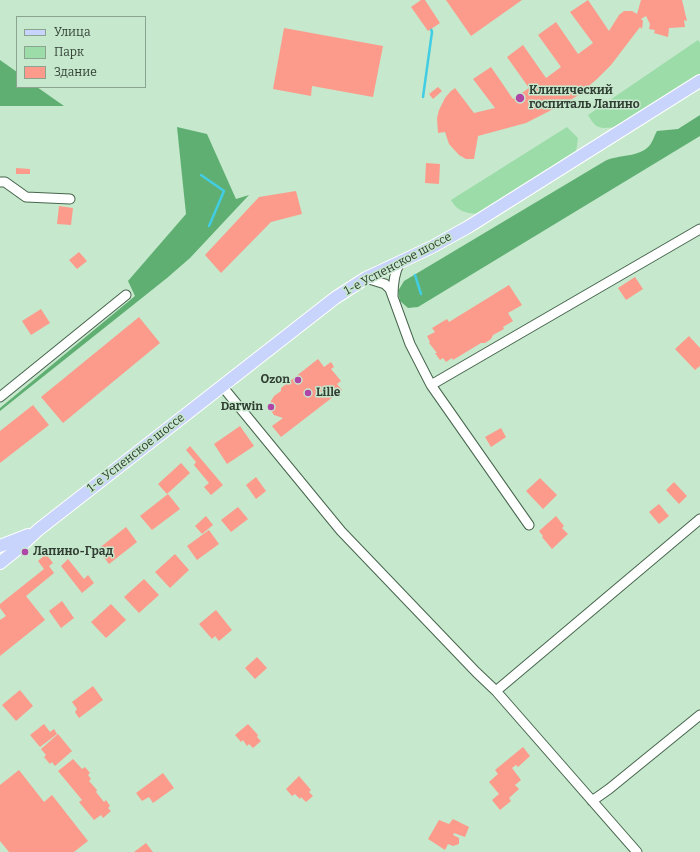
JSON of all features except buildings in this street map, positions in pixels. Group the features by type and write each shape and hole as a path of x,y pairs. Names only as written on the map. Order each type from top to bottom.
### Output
{"main road":[{"name":"1-е Успенское шоссе","path":"0,563 20,548 38,530 334,298 366,278 399,264 468,227 700,81"},
{"name":"1-е Успенское шоссе","path":"0,546 18,540 38,530"}],"street":[{"path":"0,182 5,182 26,197 70,199"},
{"path":"431,385 700,229"},
{"path":"393,296 395,270 399,264"},
{"path":"366,278 385,284 390,289 410,344 431,385 529,525"},
{"path":"0,398 126,295"},
{"path":"222,386 341,531 465,661 496,691 637,852"},
{"path":"496,691 700,519"},
{"path":"592,801 609,789 700,715"}],"green space":[{"path":"698,40 700,43 700,74 615,127 602,128 593,123 588,115"},
{"path":"0,60 16,71 16,88 38,88 64,106 0,106"},
{"path":"700,115 700,136 418,307 408,308 400,301 398,291 404,281 605,161 640,152 650,145 657,131 678,129"},
{"path":"177,127 207,134 236,199 249,195 190,258 167,278 0,411 0,408 135,296 128,281 186,214"},
{"path":"567,127 578,138 576,152 568,158 477,214 462,211 453,204 451,200"}],"waterway":[{"path":"423,97 432,32 430,26"},
{"path":"201,175 224,191 209,226"},
{"path":"415,275 421,294"}],"place":[{"name":"Клинический госпиталь Лапино","path":"520,98"},
{"name":"Ozon","path":"298,380"},
{"name":"Lille","path":"308,393"},
{"name":"Darwin","path":"271,407"},
{"name":"Лапино-Град","path":"25,552"}]}
